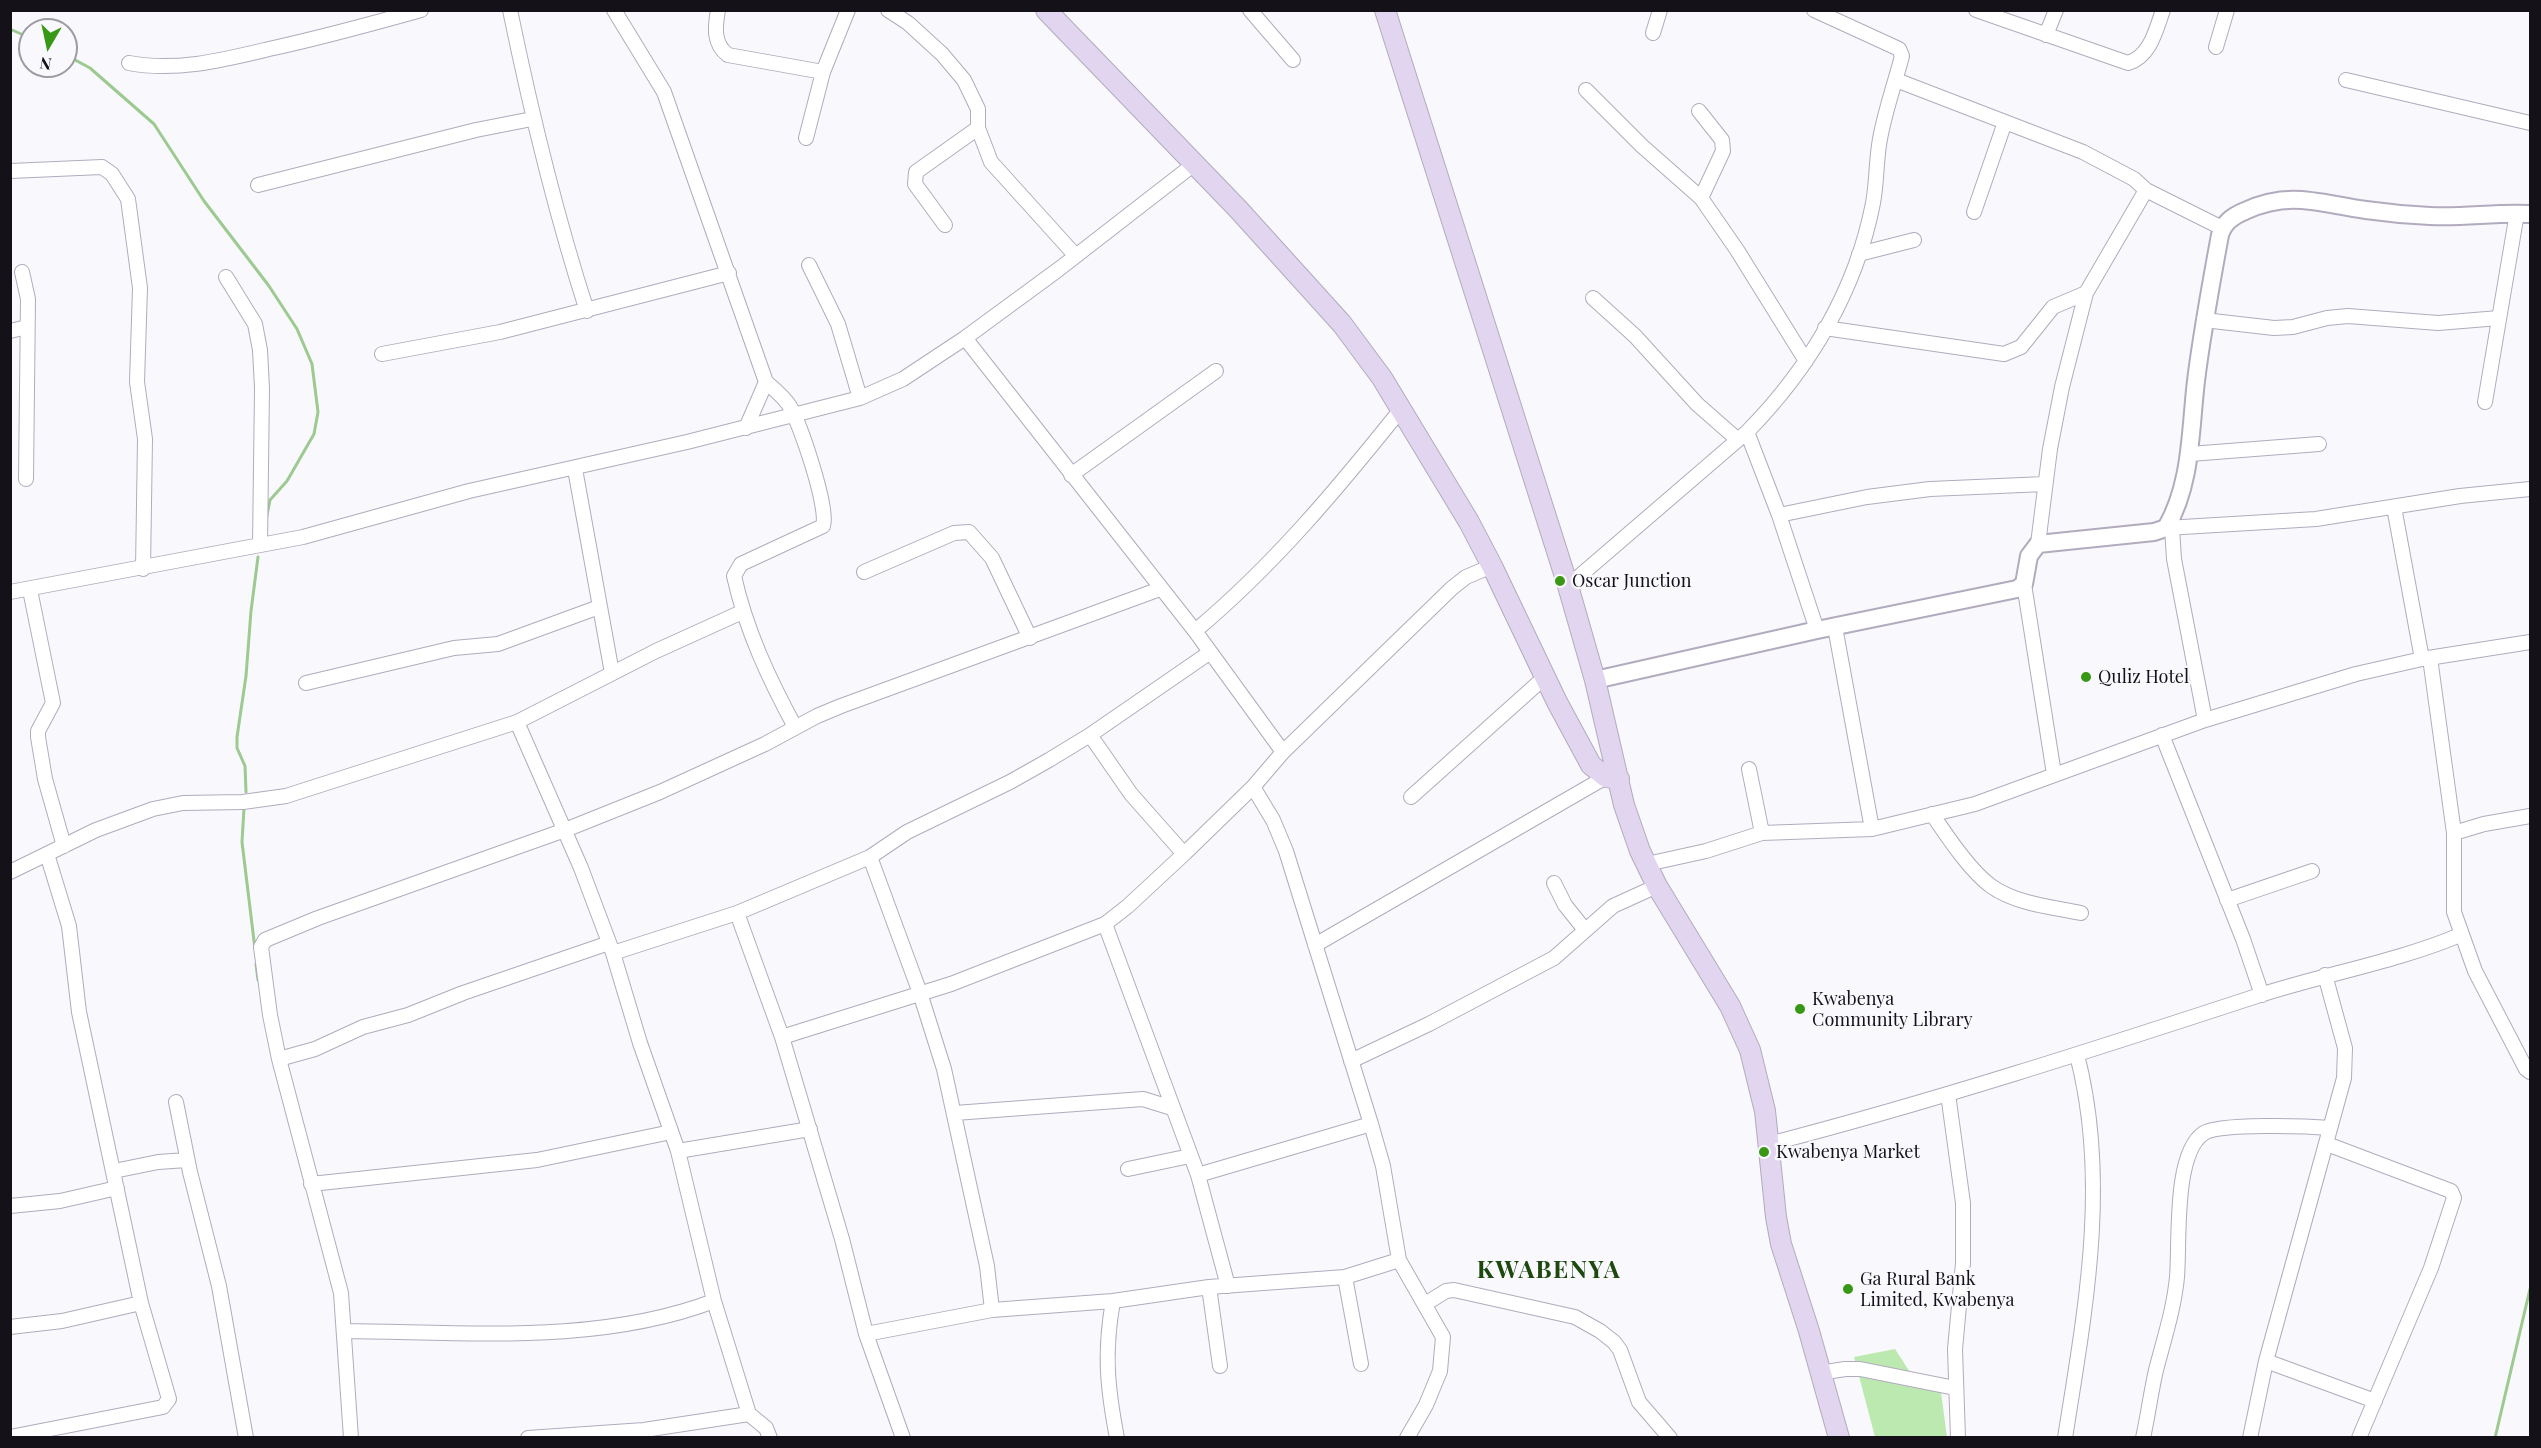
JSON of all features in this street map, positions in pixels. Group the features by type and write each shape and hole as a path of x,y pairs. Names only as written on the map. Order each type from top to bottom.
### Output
{"main road":[{"path":"1046,10 1193,165 1238,209 1342,324 1402,408 1492,566 1545,677 1591,765 1613,778"},
{"path":"1385,10 1568,586 1595,680 1613,778 1631,828 1657,886 1709,969 1746,1037 1760,1088 1781,1244 1839,1437"}],"street":[{"path":"129,63 146,66 196,64 314,39 421,10"},
{"path":"510,10 532,119 563,236 587,311"},
{"path":"614,10 664,92 766,382 789,405 822,495 825,519 823,526 737,568 734,576 742,612 771,681 795,727"},
{"path":"718,10 716,37 722,51 728,55 823,72"},
{"path":"806,138 823,72 848,10"},
{"path":"888,10 908,23 942,54 964,80 978,109 978,128 991,162 1075,255"},
{"path":"1250,10 1293,60"},
{"path":"1653,33 1660,10"},
{"path":"1568,586 1743,436 1770,409 1806,362 1846,290 1873,204 1880,138 1902,56 1899,49 1814,10"},
{"path":"1976,10 2121,62 2131,62 2145,53 2163,10"},
{"path":"2046,35 2056,10"},
{"path":"2216,47 2227,10"},
{"path":"1896,80 2103,161 2134,179 2146,190 2222,228"},
{"path":"2346,80 2530,123"},
{"path":"1586,90 1642,146 1701,198 1727,234 1806,362"},
{"path":"1699,111 1722,140 1723,151 1701,198"},
{"path":"258,185 464,132 532,119"},
{"path":"1974,212 2005,122"},
{"path":"945,225 915,184 916,172 978,128"},
{"path":"10,592 143,569 303,537 469,490 575,469 860,398 903,378 965,338 1193,165"},
{"path":"10,171 102,167 112,174 129,199 140,288 137,382 145,439 143,569"},
{"path":"2054,774 2024,584 2029,556 2038,544 2045,484 2062,387 2086,293 2146,190"},
{"path":"2205,720 2169,528 2178,506 2190,454 2204,320 2222,228 2229,220 2254,207 2289,198 2398,214 2443,216 2524,213 2499,318 2485,402"},
{"path":"1859,254 1914,240"},
{"path":"809,265 838,324 860,398"},
{"path":"22,272 28,299 26,479"},
{"path":"382,354 500,332 729,273"},
{"path":"226,277 255,324 260,350 262,388 260,545"},
{"path":"1825,328 2004,354 2021,347 2054,307 2086,293"},
{"path":"1593,298 1635,336 1697,404 1743,436 1779,515 1817,630"},
{"path":"2204,320 2274,328 2293,327 2327,318 2348,316 2438,323 2499,318"},
{"path":"10,331 27,327"},
{"path":"965,338 1195,631 1284,752"},
{"path":"1071,475 1216,371"},
{"path":"746,428 766,382"},
{"path":"1195,631 1261,573 1299,532 1402,408"},
{"path":"2190,454 2319,444"},
{"path":"575,469 612,673"},
{"path":"1779,515 1847,501 1930,489 2045,484"},
{"path":"2038,544 2154,532 2169,528 2316,519 2460,496 2530,489"},
{"path":"2394,507 2426,659 2454,833 2454,912 2460,935 2475,971 2526,1070 2530,1072"},
{"path":"864,572 954,533 969,532 992,558 1030,638"},
{"path":"782,1037 1010,962 1106,924 1184,854 1284,752 1452,588 1466,577 1492,566"},
{"path":"1595,680 1817,630 1988,597 2017,589 2024,584"},
{"path":"351,1437 341,1293 279,1059 270,1015 261,947 265,940 420,880 565,831 698,776 841,706 1160,589"},
{"path":"30,590 53,703 38,731 39,744 45,779 64,846"},
{"path":"306,683 454,648 498,644 599,607"},
{"path":"10,872 96,830 153,809 183,803 243,802 286,796 517,722 612,673 742,612"},
{"path":"1834,627 1872,829"},
{"path":"1647,864 1707,851 1762,833 1872,829 1975,804 2205,720 2356,674 2426,659 2530,642"},
{"path":"279,1059 315,1049 363,1027 408,1015 463,993 737,913 870,857 908,832 1010,782 1090,735 1209,653"},
{"path":"1411,797 1545,677"},
{"path":"517,722 565,831 611,948 640,1042 678,1151 714,1301 749,1414 766,1428 770,1437"},
{"path":"1090,735 1131,794 1184,854"},
{"path":"2162,735 2262,994"},
{"path":"1749,769 1762,833"},
{"path":"1315,945 1613,778"},
{"path":"1252,787 1273,820 1286,852 1371,1124 1383,1166 1399,1260 1443,1337 1442,1362 1426,1405 1407,1437"},
{"path":"1932,814 1952,844 1990,886 2033,903 2081,914"},
{"path":"2454,833 2484,824 2530,816"},
{"path":"10,1437 163,1407 169,1399 141,1303 79,1012 69,926 47,854"},
{"path":"870,857 920,993 955,1113 987,1266 992,1310"},
{"path":"2226,900 2312,871"},
{"path":"1554,883 1565,905 1585,930"},
{"path":"1351,1061 1429,1024 1545,963 1613,906 1657,886"},
{"path":"737,913 782,1037 810,1129 866,1334 903,1437"},
{"path":"1106,924 1198,1175 1228,1286"},
{"path":"1769,1144 1948,1094 2262,994 2422,949 2460,935"},
{"path":"2250,1437 2266,1361 2327,1144 2346,1064 2341,1029 2325,975"},
{"path":"2065,1437 2086,1308 2092,1224 2090,1133 2085,1088 2076,1055"},
{"path":"1143,1099 1160,1076"},
{"path":"1948,1094 1963,1203 1963,1263 1955,1349 1958,1437"},
{"path":"955,1113 1143,1099 1172,1108"},
{"path":"176,1102 187,1160 219,1286 246,1437"},
{"path":"1198,1175 1371,1124"},
{"path":"2143,1437 2156,1372 2170,1322 2177,1279 2182,1188 2188,1155 2195,1141 2205,1132 2225,1127 2330,1128"},
{"path":"678,1151 810,1129"},
{"path":"311,1184 537,1160 671,1132"},
{"path":"2327,1144 2451,1191 2454,1198 2431,1268 2359,1437"},
{"path":"1128,1169 1190,1156"},
{"path":"114,1171 158,1162 187,1160"},
{"path":"10,1206 60,1201 117,1188"},
{"path":"866,1334 992,1310 1113,1301 1209,1287 1345,1277 1399,1260"},
{"path":"1345,1277 1361,1364"},
{"path":"1209,1287 1220,1366"},
{"path":"1425,1304 1446,1291 1454,1290 1581,1319 1614,1342 1628,1368 1639,1402 1670,1437"},
{"path":"345,1331 519,1333 565,1330 657,1319 714,1301"},
{"path":"1113,1301 1106,1359 1117,1437"},
{"path":"10,1326 62,1321 141,1303"},
{"path":"2266,1361 2376,1401"},
{"path":"1820,1373 1860,1369 1955,1388"},
{"path":"528,1437 644,1434 749,1414"}],"green space":[{"path":"1895,1349 1917,1383 1941,1392 1947,1437 1875,1437 1854,1357"}],"waterway":[{"path":"10,29 18,33"},
{"path":"78,62 90,68 154,124 204,201 269,286 297,329 312,364 318,412 314,434 287,481 270,500 266,520"},
{"path":"246,792 245,766 237,748 237,737 246,676 258,557"},
{"path":"244,808 242,842 255,949"},
{"path":"256,964 258,980"},
{"path":"2495,1438 2530,1289"}],"place":[{"name":"Oscar Junction","path":"1560,581"},
{"name":"Quliz Hotel","path":"2086,677"},
{"name":"Kwabenya Community Library","path":"1800,1009"},
{"name":"Kwabenya Market","path":"1764,1152"},
{"name":"Ga Rural Bank Limited, Kwabenya","path":"1848,1289"}],"district":[{"name":"KWABENYA","path":"1549,1271"}]}
